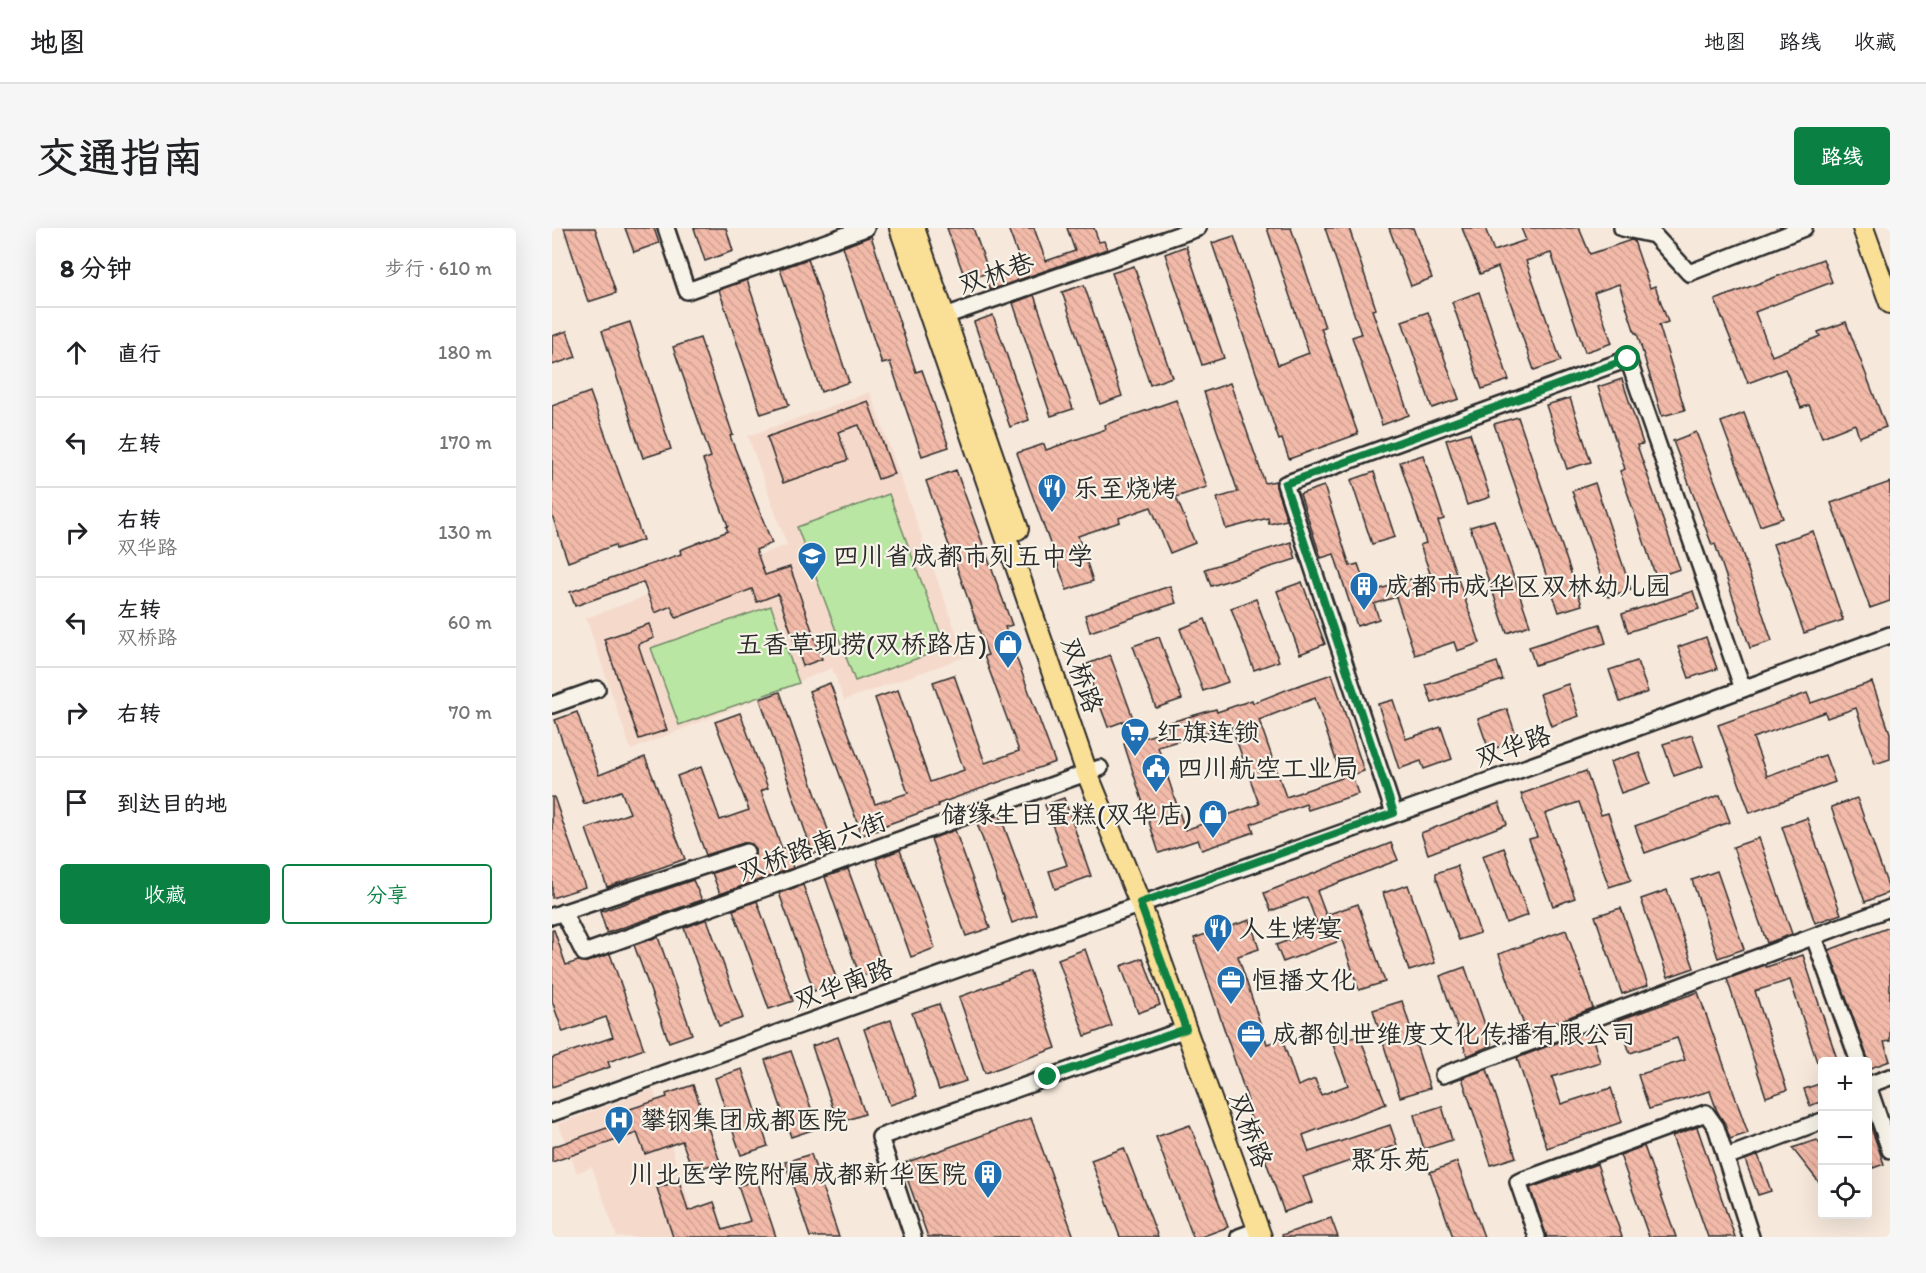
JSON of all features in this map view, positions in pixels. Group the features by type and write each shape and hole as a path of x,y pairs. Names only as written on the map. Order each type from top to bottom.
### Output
{"main road":[{"name":"双桥路","path":"900,228 1094,770 1145,901 1264,1235"},
{"name":"双桥路","path":"914,228 1094,770"},
{"path":"1863,228 1890,303"},
{"name":"双桥路","path":"1145,901 1186,1029 1264,1235"}],"street":[{"path":"666,228 687,291 866,228"},
{"name":"双林巷","path":"945,316 1198,228"},
{"path":"1622,228 1654,235 1689,273 1804,228"},
{"path":"1394,813 1285,484 1628,359 1743,689"},
{"name":"双华路","path":"1145,901 1890,635"},
{"path":"552,705 597,689"},
{"name":"双桥路南六街","path":"557,914 584,953 1094,770"},
{"path":"557,914 746,852"},
{"name":"双华南路","path":"552,1113 1145,901"},
{"path":"1443,1075 1890,908"},
{"path":"1814,937 1857,1057"},
{"path":"913,1237 880,1137 1186,1029"},
{"path":"1872,1084 1890,1077"},
{"path":"1872,1108 1890,1150"},
{"path":"1538,1237 1518,1182 1706,1113 1716,1127 1751,1237"},
{"path":"1726,1157 1818,1122"},
{"path":"1239,1237 1264,1235"}],"shaded area":[{"name":"四川省成都市列五中学","path":"870,392 965,657 844,700 832,668 631,750 586,618 787,545 748,436"},
{"name":"攀钢集团成都医院","path":"653,1089 700,1237 617,1237 592,1167 577,1173 558,1124"}],"green space":[{"path":"889,494 946,648 855,681 797,527"},
{"path":"771,606 799,683 679,725 651,648"}],"building":[{"path":"564,228 595,228 616,293 588,302"},
{"path":"625,228 654,228 659,243 634,252"},
{"path":"694,228 726,228 733,251 705,261"},
{"path":"947,228 973,228 989,272 966,281"},
{"path":"1008,228 1034,228 1046,261 1075,251 1067,228 1094,228 1099,242 1104,241 1107,249 990,290 987,282 1023,269"},
{"path":"1267,228 1291,228 1325,327 1321,328 1358,434 1289,459 1282,439 1279,440 1212,243 1234,236 1278,365 1309,353"},
{"path":"1325,228 1349,228 1376,309 1372,310 1409,415 1382,425 1352,337 1361,334"},
{"path":"1389,228 1413,228 1432,278 1411,286"},
{"path":"1462,228 1485,228 1494,251 1526,240 1521,228 1579,228 1590,254 1631,240 1634,241 1650,288 1655,286 1668,322 1659,325 1685,410 1662,416 1637,333 1635,333 1619,284 1594,293 1612,343 1585,352 1551,253 1526,261 1561,361 1534,370 1498,267 1480,274"},
{"path":"871,236 916,372 922,370 949,447 922,456 890,362 882,364 843,247"},
{"path":"1186,246 1224,358 1202,365 1165,254"},
{"path":"808,259 849,382 821,392 780,269"},
{"path":"1823,259 1832,282 1755,312 1772,356 1820,336 1818,332 1846,322 1886,427 1859,437 1855,424 1822,437 1809,405 1801,408 1785,369 1748,383 1715,300"},
{"path":"1134,266 1172,377 1150,385 1112,273"},
{"path":"747,280 789,405 761,414 719,290"},
{"path":"1084,285 1122,396 1100,404 1062,292"},
{"path":"1479,292 1509,380 1482,389 1452,302"},
{"path":"1034,295 1073,409 1051,416 1013,303"},
{"path":"1428,312 1459,399 1432,408 1402,321"},
{"path":"993,315 1029,420 1010,427 974,322"},
{"path":"630,322 671,449 643,458 602,331"},
{"path":"567,331 576,357 552,365 552,336"},
{"path":"700,338 733,435 730,436 772,543 756,550 765,575 790,567 822,659 803,666 778,594 757,602 752,589 676,618 671,606 655,613 643,582 575,606 570,592 681,554 680,550 728,531 703,460 711,457 673,347"},
{"path":"1622,379 1643,444 1637,445 1680,569 1656,577 1620,471 1625,469 1598,387"},
{"path":"1230,383 1265,483 1276,481 1287,520 1269,524 1268,518 1226,529 1217,498 1238,492 1204,392"},
{"path":"590,392 643,540 616,549 615,545 568,562 552,515 552,406"},
{"path":"1570,398 1591,462 1567,469 1546,405"},
{"path":"1176,400 1207,487 1176,497 1195,543 1170,553 1151,507 1119,518 1120,522 1078,536 1093,581 1067,590 1017,453 1044,444 1046,450 1106,429 1105,425"},
{"path":"868,401 894,474 878,479 859,425 838,432 848,460 783,483 767,437"},
{"path":"1744,413 1783,518 1760,526 1721,422"},
{"path":"1518,417 1582,605 1559,612 1494,424"},
{"path":"1696,432 1741,549 1772,641 1750,648 1715,544 1712,545 1673,441"},
{"path":"1470,433 1490,497 1467,505 1446,440"},
{"path":"1423,455 1444,519 1438,521 1480,643 1457,651 1454,642 1415,655 1396,597 1374,604 1379,619 1357,626 1334,554 1321,558 1300,494 1324,486 1350,566 1358,564 1368,593 1430,573 1420,545 1426,543 1400,462"},
{"path":"956,470 1012,625 1005,627 1055,762 938,804 939,806 862,835 809,691 830,683 875,804 908,793 875,698 898,690 930,782 964,770 933,682 954,675 985,763 1019,751 984,656 988,655 926,481"},
{"path":"1374,472 1395,537 1372,544 1351,480"},
{"path":"1890,482 1890,601 1870,608 1831,503"},
{"path":"1595,483 1631,589 1608,597 1572,491"},
{"path":"1494,520 1530,625 1507,633 1470,527"},
{"path":"1813,531 1843,620 1804,633 1773,544"},
{"path":"1291,542 1296,559 1211,586 1205,569"},
{"path":"1302,582 1325,644 1300,654 1277,591"},
{"path":"1170,586 1176,603 1090,632 1085,615"},
{"path":"1693,591 1699,609 1628,632 1622,614"},
{"path":"1256,599 1279,661 1254,670 1231,608"},
{"path":"1205,619 1228,682 1203,691 1180,629"},
{"path":"649,624 654,638 638,644 667,730 639,739 604,639"},
{"path":"1600,624 1606,643 1535,665 1529,647"},
{"path":"1159,637 1182,699 1156,708 1133,646"},
{"path":"1706,637 1717,669 1689,678 1678,647"},
{"path":"1110,655 1133,718 1108,727 1085,665"},
{"path":"1637,661 1648,692 1620,702 1609,670"},
{"path":"1497,662 1503,680 1432,703 1426,685"},
{"path":"1332,674 1364,771 1352,775 1358,794 1308,810 1306,804 1251,824 1254,832 1202,850 1198,840 1159,853 1124,744 1169,730 1167,723 1216,709 1217,712 1252,700 1253,703","holes":["1315,698 1342,778 1286,797 1259,720","1231,725 1259,804 1185,830 1158,747"]},
{"path":"1872,682 1890,733 1890,759 1875,764 1856,708 1827,718 1825,712 1753,738 1767,776 1825,755 1835,782 1750,813 1718,725 1807,693 1811,703"},
{"path":"1568,684 1579,716 1551,726 1540,694"},
{"path":"780,692 834,847 813,854 760,699"},
{"path":"1393,700 1406,739 1441,727 1452,759 1424,769 1421,761 1399,769 1378,704"},
{"path":"1507,709 1518,741 1489,750 1478,719"},
{"path":"577,712 599,775 645,757 685,859 607,887 586,829 630,813 621,791 584,804 555,720"},
{"path":"740,713 768,788 761,791 782,849 786,847 793,868 720,894 712,873 750,861 755,855 755,848 752,844 744,843 706,855 677,776 701,767 720,820 749,810 715,722"},
{"path":"1692,735 1703,766 1674,776 1663,744"},
{"path":"1639,752 1650,783 1621,793 1610,762"},
{"path":"1586,771 1601,815 1608,813 1631,880 1609,887 1579,802 1545,814 1575,898 1553,906 1529,839 1537,837 1521,794"},
{"path":"1720,795 1730,822 1645,853 1635,826"},
{"path":"552,797 554,797 585,887 552,898"},
{"path":"1064,798 1091,876 1055,889 1049,871 1067,865 1045,805"},
{"path":"1857,798 1890,892 1865,902 1831,807"},
{"path":"1499,803 1507,824 1428,854 1421,833"},
{"path":"1000,815 1036,914 1012,923 977,823"},
{"path":"1807,818 1841,914 1815,923 1782,827"},
{"path":"955,830 990,928 966,936 931,839"},
{"path":"1759,838 1792,934 1767,943 1733,847"},
{"path":"1391,843 1398,860 1317,891 1326,915 1358,904 1385,982 1359,990 1342,940 1283,962 1276,945 1319,929 1307,897 1271,911 1264,893"},
{"path":"1504,848 1528,915 1506,923 1482,856"},
{"path":"900,850 935,948 911,957 876,859"},
{"path":"1457,866 1480,933 1459,940 1436,877 1436,873"},
{"path":"848,869 884,968 860,977 825,877"},
{"path":"1717,871 1744,949 1718,958 1692,880"},
{"path":"693,880 702,900 607,933 600,912"},
{"path":"803,885 838,983 814,991 779,893"},
{"path":"1408,885 1435,963 1409,971 1383,893"},
{"path":"1667,890 1694,968 1668,977 1641,899"},
{"path":"757,901 793,1001 769,1009 733,910"},
{"path":"1621,908 1648,985 1622,994 1595,916"},
{"path":"707,919 743,1018 719,1026 684,928"},
{"path":"1250,920 1259,949 1238,956 1267,1044 1282,1039 1298,1086 1315,1079 1321,1095 1348,1085 1333,1045 1359,1035 1386,1104 1303,1135 1309,1152 1390,1125 1397,1145 1303,1177 1312,1202 1284,1212 1245,1102 1248,1101 1194,938"},
{"path":"1890,927 1890,1041 1884,1042 1890,1061 1872,1068 1872,1057 1867,1057 1829,950"},
{"path":"552,930 554,930 566,965 578,961 587,962 610,954 644,1049 608,1062 610,1067 552,1087 552,1058 613,1037 606,1017 563,1032 552,1001"},
{"path":"1566,930 1593,1008 1526,1031 1499,954"},
{"path":"658,937 692,1034 669,1042 634,945"},
{"path":"1085,949 1112,1026 1085,1036 1058,959"},
{"path":"1803,955 1836,1057 1818,1057 1817,1062 1790,980 1755,991 1787,1090 1766,1097 1727,979 1765,965 1766,967"},
{"path":"1143,958 1160,1005 1138,1013 1121,966"},
{"path":"1465,967 1492,1045 1467,1056 1440,976"},
{"path":"1030,971 1056,1048 985,1073 959,997"},
{"path":"1698,992 1748,1133 1730,1139 1710,1091 1649,1109 1638,1075 1685,1060 1677,1038 1630,1053 1619,1020"},
{"path":"1402,1001 1430,1088 1400,1097 1373,1010"},
{"path":"939,1004 966,1081 939,1090 912,1013"},
{"path":"891,1020 917,1096 890,1105 864,1029"},
{"path":"1590,1030 1600,1062 1552,1077 1561,1104 1611,1088 1622,1122 1547,1148 1517,1058"},
{"path":"838,1037 865,1114 838,1123 812,1046"},
{"path":"791,1051 818,1128 791,1137 765,1060"},
{"path":"742,1069 768,1146 741,1155 715,1078"},
{"path":"1487,1069 1516,1157 1491,1165 1462,1078"},
{"path":"1818,1084 1818,1103 1810,1106 1804,1089"},
{"path":"693,1085 720,1162 693,1171 682,1141 645,1154 637,1133 552,1162 552,1147 633,1119 630,1109 667,1097 666,1094"},
{"path":"1442,1106 1452,1140 1424,1149 1414,1115"},
{"name":"川北医学院附属成都新华医院","path":"1031,1118 1074,1237 928,1237 902,1164"},
{"path":"1190,1125 1228,1227 1201,1237 1193,1237 1156,1137"},
{"path":"1697,1127 1735,1237 1708,1237 1672,1136"},
{"path":"1872,1130 1884,1164 1873,1168 1872,1165"},
{"path":"1818,1141 1818,1181 1792,1148"},
{"path":"1644,1146 1676,1237 1649,1237 1620,1155"},
{"path":"1124,1148 1158,1237 1120,1237 1091,1160"},
{"path":"811,1154 839,1237 810,1237 785,1162"},
{"path":"1758,1155 1771,1191 1758,1195 1745,1160"},
{"path":"1457,1162 1484,1237 1453,1237 1430,1172"},
{"path":"1597,1164 1622,1237 1547,1237 1530,1188"},
{"path":"757,1180 776,1237 673,1237 657,1188 679,1181 688,1211 714,1202 723,1230 750,1221 738,1186"},
{"path":"1331,1218 1338,1237 1282,1237 1282,1235"}],"place":[{"name":"乐至烧烤","path":"1052,514"},
{"name":"四川省成都市列五中学","path":"812,582"},
{"name":"成都市成华区双林幼儿园","path":"1364,612"},
{"name":"五香草现捞(双桥路店)","path":"1008,670"},
{"name":"红旗连锁","path":"1135,758"},
{"name":"四川航空工业局","path":"1156,794"},
{"name":"储缘生日蛋糕(双华店)","path":"1213,840"},
{"name":"人生烤宴","path":"1218,954"},
{"name":"恒播文化","path":"1231,1006"},
{"name":"成都创世维度文化传播有限公司","path":"1251,1060"},
{"name":"攀钢集团成都医院","path":"619,1146"},
{"name":"川北医学院附属成都新华医院","path":"988,1200"}],"district":[{"name":"聚乐苑","path":"1390,1160"}],"route":[{"path":"1048,1077 1186,1029 1140,903 1394,813 1285,484 1628,359"}]}
